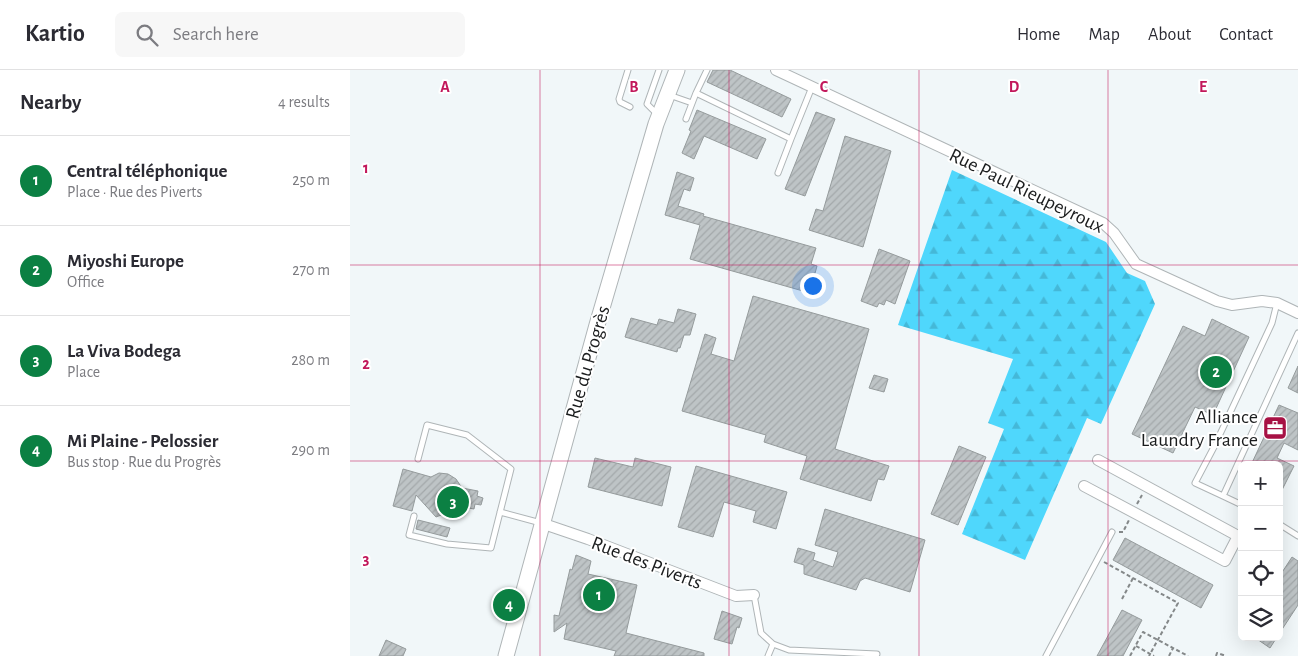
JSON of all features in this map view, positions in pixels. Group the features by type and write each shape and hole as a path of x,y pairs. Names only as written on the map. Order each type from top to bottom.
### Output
{"street":[{"name":"Rue du Progrès","path":"506,656 541,523 597,325 660,113 677,70"},
{"name":"Rue Paul Rieupeyroux","path":"776,70 1102,223 1114,233 1136,264 1217,302 1232,305 1262,301 1278,303 1298,312"},
{"path":"1084,486 1225,561 1238,536 1098,460"},
{"name":"Rue des Piverts","path":"541,523 736,596 754,595"}],"lane":[{"path":"628,70 619,99 620,102 630,107"},
{"path":"659,70 647,104 654,111 660,113"},
{"path":"686,119 707,70"},
{"path":"778,173 812,87"},
{"path":"667,94 692,104"},
{"path":"696,94 791,139"},
{"path":"1238,503 1195,483 1214,447 1272,323 1278,303"},
{"path":"1223,496 1298,333"},
{"path":"414,516 409,535 447,544 491,548 511,469 467,435 427,425 418,459"},
{"path":"500,512 541,523"},
{"path":"1283,526 1298,535"},
{"path":"1046,656 1112,532"},
{"path":"754,595 761,633 773,644 789,650 877,654"},
{"path":"768,656 773,644"}],"path":[{"path":"1098,559 1178,603 1150,655"},
{"path":"1122,599 1133,578"},
{"path":"1130,656 1143,632 1187,656"},
{"path":"1136,646 1154,656"},
{"path":"1169,656 1173,648"},
{"path":"1216,656 1218,653 1226,656"}],"green space":[{"path":"952,170 1106,242 1127,273 1145,281 1155,304 1101,424 1087,418 1025,560 962,534 1004,429 988,423 1013,359 898,325"}],"building":[{"path":"713,70 730,70 791,99 782,117 707,82"},
{"path":"697,110 766,139 757,159 704,136 694,159 682,153"},
{"path":"816,112 835,119 805,196 785,189"},
{"path":"845,136 891,151 863,247 809,230 816,209 823,211"},
{"path":"677,172 694,178 690,191 684,189 678,206 704,214 703,216 816,248 811,264 817,266 814,277 808,275 803,291 690,259 700,225 665,215"},
{"path":"879,249 910,261 895,304 886,300 884,305 879,303 877,307 861,301"},
{"path":"753,296 869,329 835,449 889,466 884,480 878,479 871,501 800,479 807,456 764,442 766,435 682,411 705,334 716,338 711,354 734,361"},
{"path":"678,309 696,314 690,335 684,335 677,352 625,337 631,318 657,325 659,319 674,323"},
{"path":"1212,319 1249,337 1213,415 1195,407 1173,453 1132,434 1183,326 1205,336"},
{"path":"1298,366 1298,393 1288,388"},
{"path":"874,375 888,379 884,392 869,388"},
{"path":"1279,405 1298,413 1298,450 1284,443 1277,458 1294,466 1283,488 1283,461 1253,461"},
{"path":"959,446 986,457 958,525 931,514"},
{"path":"595,458 633,467 635,458 671,467 662,506 588,487"},
{"path":"696,466 787,492 776,529 753,522 756,511 724,502 713,537 678,527"},
{"path":"403,469 431,477 439,473 448,474 456,479 462,488 478,491 477,496 483,498 481,505 475,504 474,509 457,506 454,510 436,517 416,495 412,511 393,506"},
{"path":"825,509 925,540 910,592 865,578 860,581 856,590 804,574 804,565 794,562 798,548 815,553 813,560 833,567 838,552 815,545"},
{"path":"418,520 450,528 447,537 416,529"},
{"path":"1125,538 1213,585 1201,608 1113,560"},
{"path":"576,555 591,561 588,574 637,585 626,633 704,653 704,656 614,656 616,651 564,639 567,623 554,632 554,615 559,616 570,569 572,570"},
{"path":"1292,557 1298,561 1298,605 1283,628 1283,596 1283,571"},
{"path":"1122,610 1142,620 1123,656 1097,656"},
{"path":"722,611 742,618 732,644 714,639"},
{"path":"386,640 406,649 403,656 379,656"},
{"path":"1260,641 1274,641 1270,648"}],"place":[{"name":"Miyoshi Europe","path":"1216,372"},
{"name":"Alliance Laundry France","path":"1275,428"},
{"name":"La Viva Bodega","path":"453,502"},
{"name":"Central téléphonique","path":"599,595"},
{"name":"Mi Plaine - Pelossier","path":"509,605"}]}
